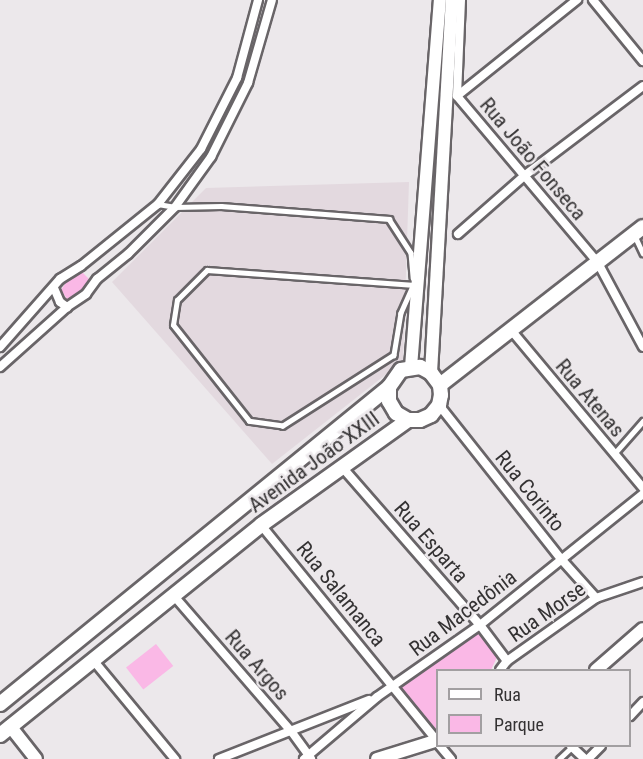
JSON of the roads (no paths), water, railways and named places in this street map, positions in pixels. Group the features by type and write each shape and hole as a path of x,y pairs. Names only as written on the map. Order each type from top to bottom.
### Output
{"main road":[{"path":"440,385 639,230"},
{"path":"408,420 396,413 389,401 388,387 393,378 411,367 420,367 431,373 440,385 439,405"},
{"name":"Avenida João XXIII","path":"0,704 388,387"},
{"name":"Avenida João XXIII","path":"5,731 261,525 408,420 420,420 431,415 439,405"}],"street":[{"path":"0,347 64,276 81,266 158,204 201,149 237,78 258,0"},
{"path":"0,367 67,307 89,291 97,279 128,254 176,207 211,157 248,83 272,0"},
{"path":"411,367 440,0"},
{"path":"431,373 452,0"},
{"name":"Rua João Fonseca","path":"461,0 457,96 598,263 643,347"},
{"path":"457,96 577,0"},
{"path":"593,0 643,61"},
{"path":"237,78 248,83"},
{"path":"458,234 524,176 643,86"},
{"path":"81,266 89,269 97,279"},
{"path":"54,288 60,302 67,307"},
{"name":"Rua Atenas","path":"511,330 643,488"},
{"name":"Rua Corinto","path":"439,405 562,560 596,598"},
{"name":"Rua Esparta","path":"342,467 480,625 507,661"},
{"name":"Rua Macedônia","path":"308,758 377,698 480,625 643,495"},
{"name":"Rua Salamanca","path":"261,525 436,740"},
{"name":"Rua Morse","path":"507,661 596,598 643,582"},
{"name":"Rua Argos","path":"174,596 291,731 308,758"},
{"path":"597,669 643,630"},
{"path":"93,660 175,759"},
{"path":"501,669 507,661"},
{"path":"219,759 377,698"},
{"path":"631,715 643,702"},
{"path":"5,731 36,759"},
{"path":"377,759 436,743"},
{"name":"Rua Salamanca","path":"442,747 451,759"},
{"path":"572,747 587,759 600,747"}],"lane":[{"path":"158,204 176,207 221,206 389,219 411,253 414,285 401,313 394,355 283,426 249,421 172,325 177,300 207,270 414,285"},
{"path":"639,230 643,253"},
{"path":"614,454 643,421"},
{"path":"559,759 570,747"}]}
